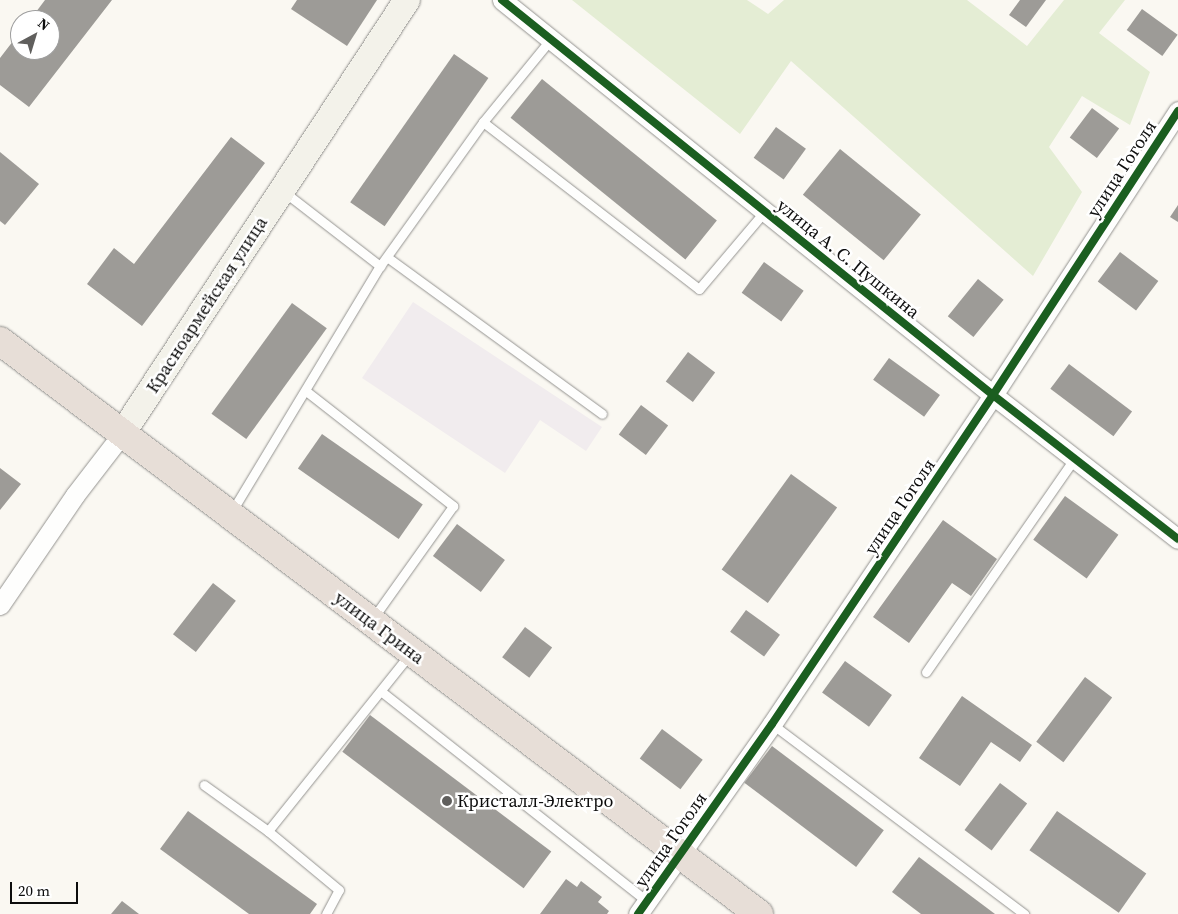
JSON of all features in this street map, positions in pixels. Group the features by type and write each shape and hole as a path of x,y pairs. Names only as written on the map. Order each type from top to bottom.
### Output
{"highway":[{"name":"улица Грина","path":"0,341 759,914"}],"main road":[{"name":"Красноармейская улица","path":"122,434 407,0"}],"street":[{"name":"улица А. С. Пушкина","path":"502,0 993,395 1178,539"},
{"name":"улица Гоголя","path":"642,907 678,853 772,724 993,395 1178,111"},
{"name":"Красноармейская улица","path":"0,605 75,495 122,434"}],"lane":[{"path":"230,515 380,266 483,122 550,40"},
{"path":"483,122 699,289 765,212"},
{"path":"282,190 380,266"},
{"path":"387,257 602,414"},
{"path":"306,391 453,506 370,621"},
{"path":"926,672 1074,459"},
{"path":"268,831 382,692 412,652"},
{"path":"382,692 642,907"},
{"path":"772,724 1024,914"},
{"path":"204,785 268,831 339,890 326,914"}],"shaded area":[{"path":"413,302 602,427 586,451 540,420 505,473 362,378"}],"green space":[{"path":"572,0 747,0 768,14 784,0 967,0 1027,46 1064,0 1125,0 1099,33 1150,72 1130,125 1082,96 1049,147 1082,192 1033,276 791,61 740,134"}],"building":[{"path":"45,0 112,0 29,107 0,85 0,58 10,45 10,60 60,60 60,10 38,10"},
{"path":"297,0 377,0 347,46 291,9"},
{"path":"1020,0 1046,0 1026,27 1009,15"},
{"path":"1142,9 1178,35 1162,56 1127,30"},
{"path":"454,54 488,78 385,226 350,202"},
{"path":"542,79 717,221 685,259 511,118"},
{"path":"1092,108 1119,128 1097,158 1070,138"},
{"path":"776,127 806,149 784,179 754,158"},
{"path":"231,137 265,163 142,326 87,284 114,248 134,264"},
{"path":"840,149 921,214 884,260 803,195"},
{"path":"0,152 39,184 5,225 0,221"},
{"path":"1178,205 1178,222 1170,217"},
{"path":"1120,252 1158,281 1136,310 1098,282"},
{"path":"764,262 804,291 781,322 742,293"},
{"path":"978,279 1004,300 973,337 948,316"},
{"path":"292,303 327,328 246,439 211,414"},
{"path":"688,352 715,372 693,402 666,382"},
{"path":"889,358 940,395 924,417 873,380"},
{"path":"1069,364 1132,412 1113,436 1050,389"},
{"path":"641,405 668,425 646,455 619,435"},
{"path":"322,434 423,505 399,539 298,468"},
{"path":"0,468 21,484 0,510"},
{"path":"791,474 837,508 768,603 722,569"},
{"path":"1065,496 1118,535 1087,578 1033,540"},
{"path":"943,520 997,559 971,596 952,583 909,643 873,617"},
{"path":"457,524 505,560 481,592 433,556"},
{"path":"213,583 236,601 196,652 173,634"},
{"path":"746,610 780,635 764,657 730,632"},
{"path":"525,627 552,647 529,678 502,657"},
{"path":"845,661 892,695 869,727 822,693"},
{"path":"1085,677 1112,697 1063,762 1036,742"},
{"path":"962,696 1032,745 1020,762 991,742 960,786 919,758"},
{"name":"Кристалл-Электро","path":"370,715 551,852 524,888 342,752"},
{"path":"662,729 703,760 680,789 640,759"},
{"path":"772,746 884,830 856,867 744,783"},
{"path":"1000,783 1027,803 992,851 964,830"},
{"path":"188,811 317,904 310,914 249,914 160,849"},
{"path":"1057,811 1146,874 1119,913 1029,850"},
{"path":"919,857 995,914 921,914 892,892"},
{"path":"566,879 577,887 581,881 602,897 598,902 609,911 607,914 540,914"},
{"path":"122,901 139,914 111,914"}],"cycle path":[{"path":"502,0 993,395 1178,539"},
{"path":"638,914 772,724 993,395 1178,111"}],"place":[{"name":"Кристалл-Электро","path":"447,801"}]}
